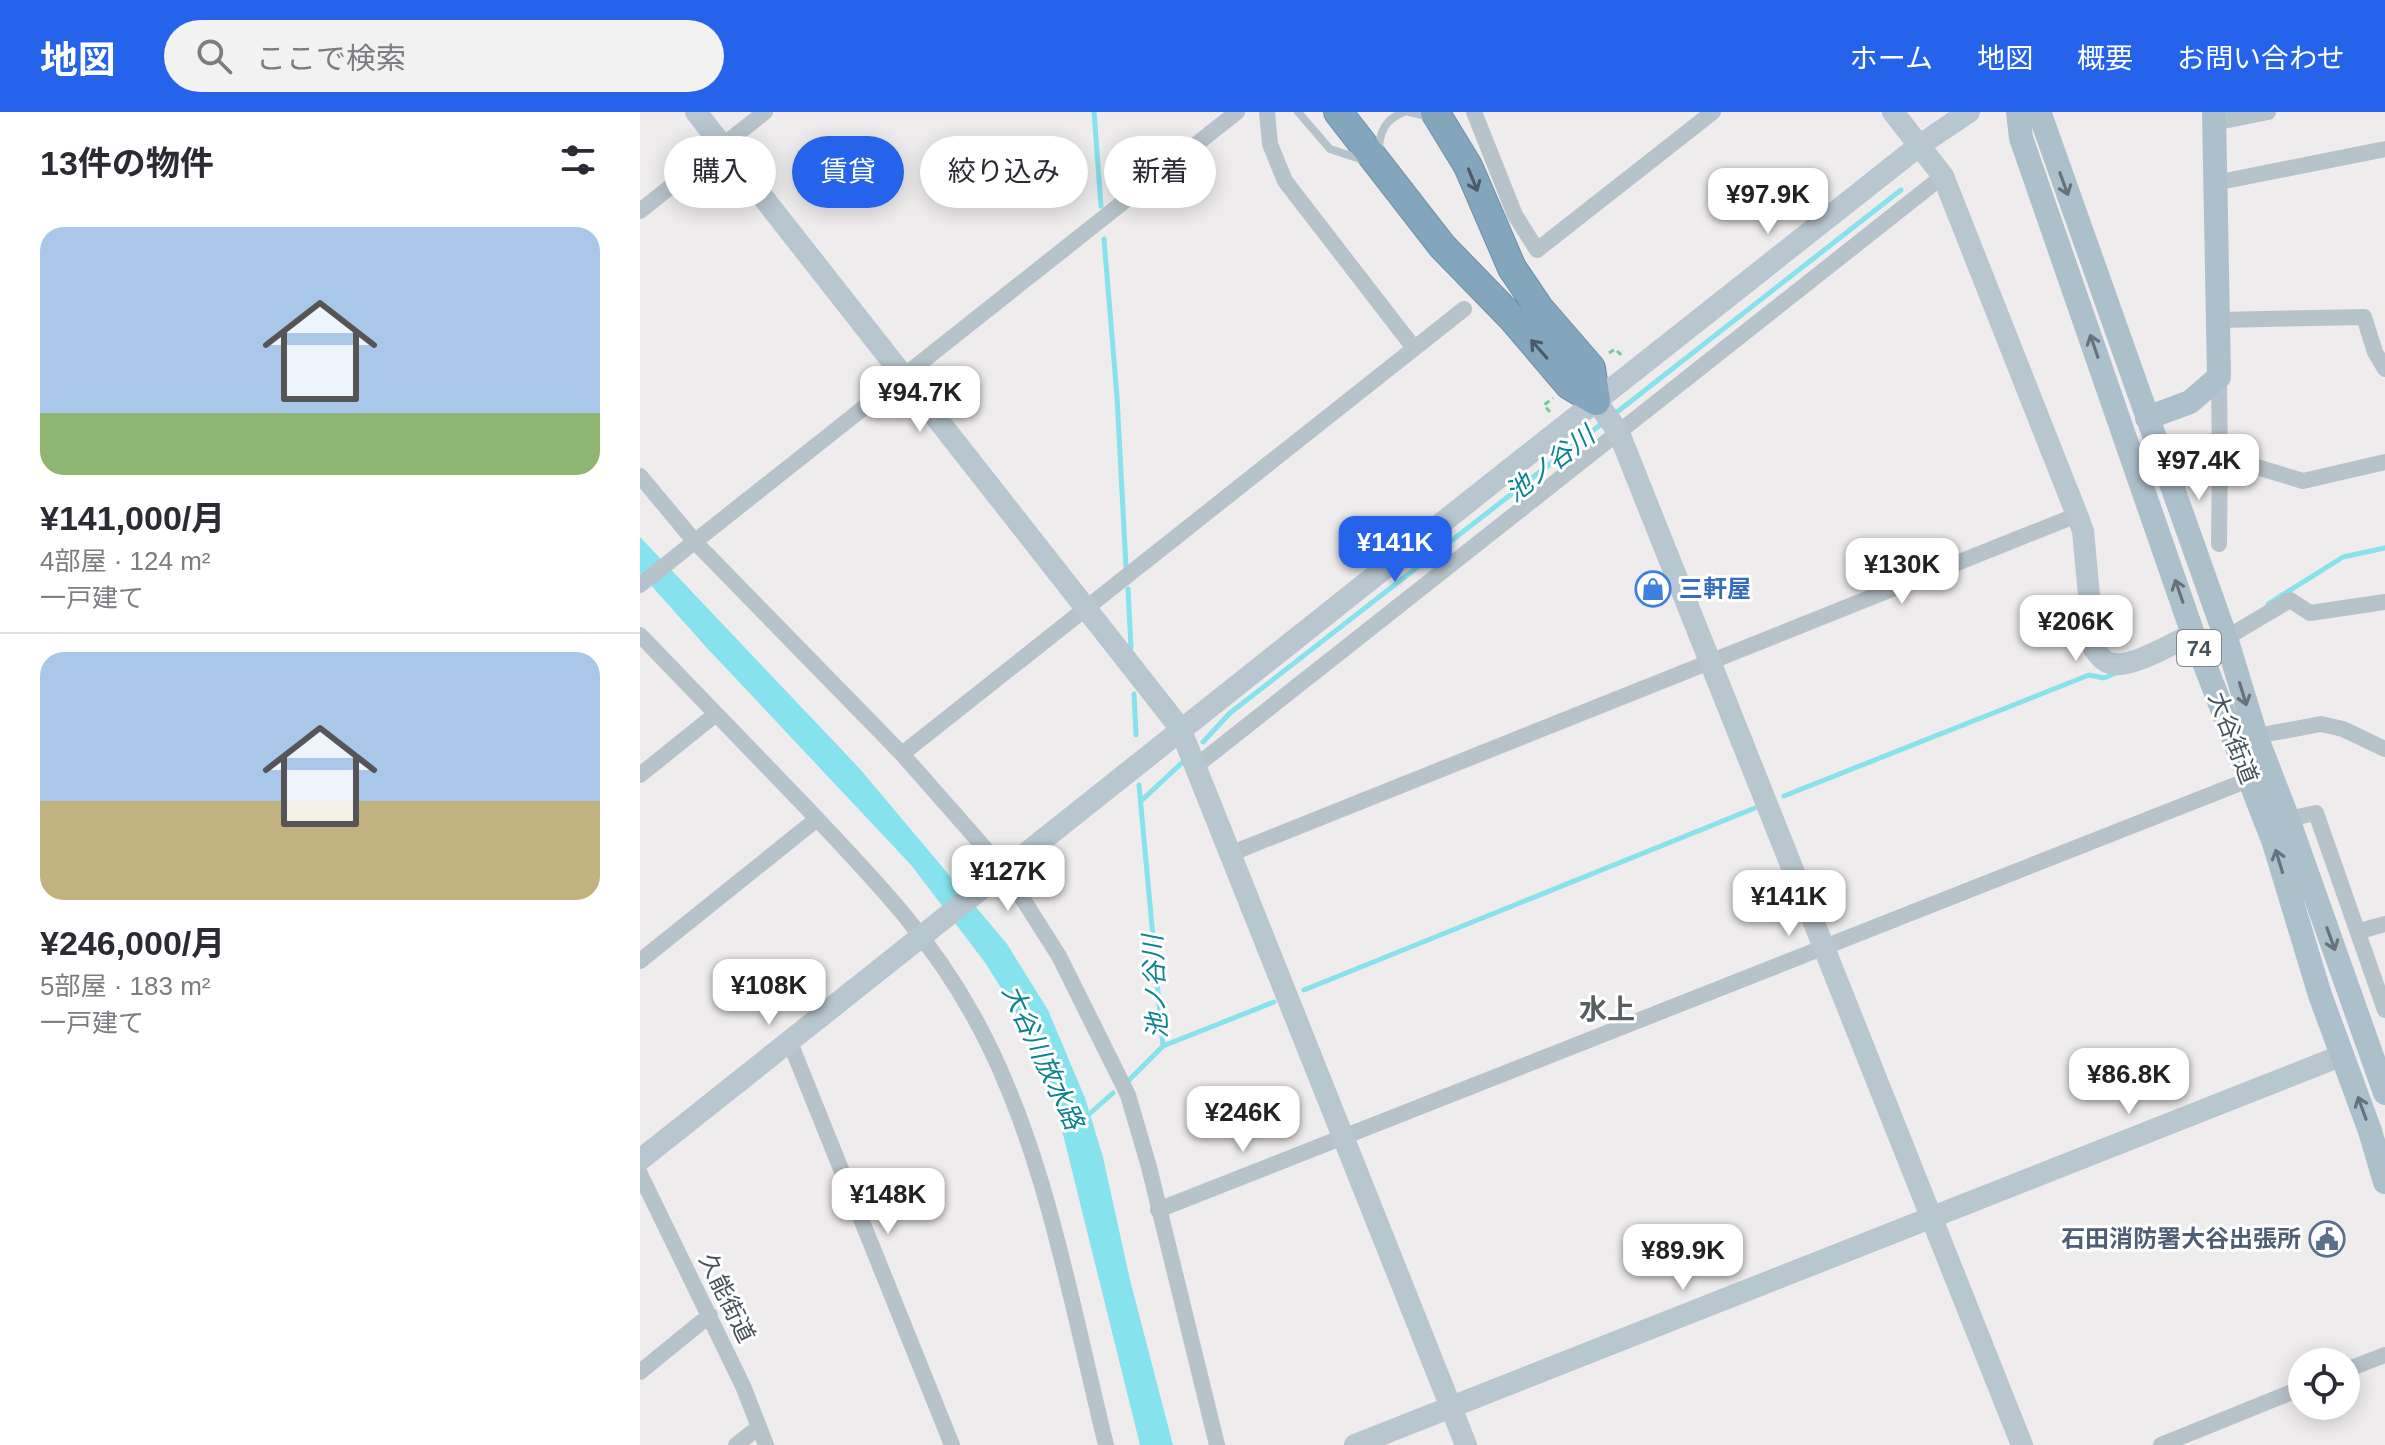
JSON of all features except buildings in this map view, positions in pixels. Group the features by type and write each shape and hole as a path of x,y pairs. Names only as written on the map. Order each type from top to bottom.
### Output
{"highway":[{"path":"1338,112 1442,246 1512,318 1569,385 1608,417"},
{"path":"1439,117 1468,166 1512,268 1539,308 1591,368 1608,417"}],"main road":[{"name":"大谷街道","path":"2018,112 2021,138 2193,634 2288,819 2385,1093"},
{"name":"大谷街道","path":"2036,112 2041,117 2226,638 2245,738 2248,780 2274,843 2320,995 2385,1182"},
{"path":"2147,418 2190,402 2219,377 2214,117"}],"street":[{"path":"696,112 715,136"},
{"path":"734,136 765,112"},
{"path":"640,585 1237,112"},
{"path":"1267,112 1270,144 1285,181 1414,348"},
{"path":"1474,112 1515,215 1537,250 1713,112"},
{"path":"1893,112 1943,176 2083,531 2094,649 2103,660 2114,664 2128,663 2193,634"},
{"path":"1196,766 1608,417 1920,145 1969,112"},
{"path":"2214,117 2268,112"},
{"path":"2215,183 2385,149"},
{"path":"640,1160 1180,728 1943,176"},
{"path":"640,211 664,192"},
{"path":"772,208 1180,728 1466,1445"},
{"path":"902,754 1464,309"},
{"path":"2218,320 2364,317 2375,352 2385,369"},
{"path":"2219,377 2219,544"},
{"path":"1608,417 1711,661 2022,1445"},
{"path":"2220,461 2240,462 2303,481 2385,462"},
{"path":"640,476 696,543 902,754 1005,871 1059,956 1128,1095 1149,1167 1217,1445"},
{"path":"1232,853 2077,515"},
{"path":"2226,638 2290,600 2310,613 2385,602"},
{"path":"640,635 924,932 975,1018 997,1063 1021,1125 1055,1239 1106,1445"},
{"path":"640,775 716,714"},
{"path":"2245,738 2321,724 2343,729 2385,749"},
{"path":"1158,1210 1344,1134 2248,780"},
{"path":"2288,819 2316,813 2360,931 2385,1010"},
{"path":"640,961 817,819"},
{"path":"2360,931 2385,924"},
{"path":"789,1040 952,1445"},
{"path":"1355,1445 2343,1055"},
{"name":"久能街道","path":"640,1174 710,1315 766,1445"},
{"path":"640,1372 710,1315"},
{"path":"2360,1365 2385,1355"},
{"path":"2161,1445 2288,1394"},
{"path":"736,1445 759,1427"}],"lane":[{"path":"1298,112 1330,149 1378,165 1379,140 1392,116 1406,112 1439,117"}],"path":[{"path":"1606,356 1615,349 1620,354"},
{"path":"1551,413 1544,405 1556,395"}],"water":[{"name":"大谷川放水路","path":"640,537 860,769 1007,944 1048,1010 1085,1098 1103,1157 1130,1280 1173,1445 1140,1445 1056,1106 1014,1009 986,964 912,866 640,573"}],"waterway":[{"path":"1094,112 1101,206"},
{"name":"池ノ谷川","path":"1612,416 1901,190"},
{"path":"1104,239 1126,567"},
{"name":"池ノ谷川","path":"1203,742 1230,713 1604,422"},
{"path":"2268,604 2343,557 2385,548"},
{"path":"1128,589 1131,648"},
{"path":"1784,796 2089,675 2104,678 2116,673"},
{"path":"1134,694 1136,735"},
{"name":"池ノ谷川","path":"1141,801 1186,759"},
{"name":"池ノ谷川","path":"1139,785 1163,1046"},
{"path":"1304,990 1755,808"},
{"path":"1127,1082 1163,1046 1274,1002"},
{"name":"池ノ谷川","path":"1087,1116 1113,1093"}],"place":[{"name":"三軒屋","path":"1653,589"},
{"name":"石田消防署大谷出張所","path":"2327,1239"}],"district":[{"name":"水上","path":"1607,1009"}]}
